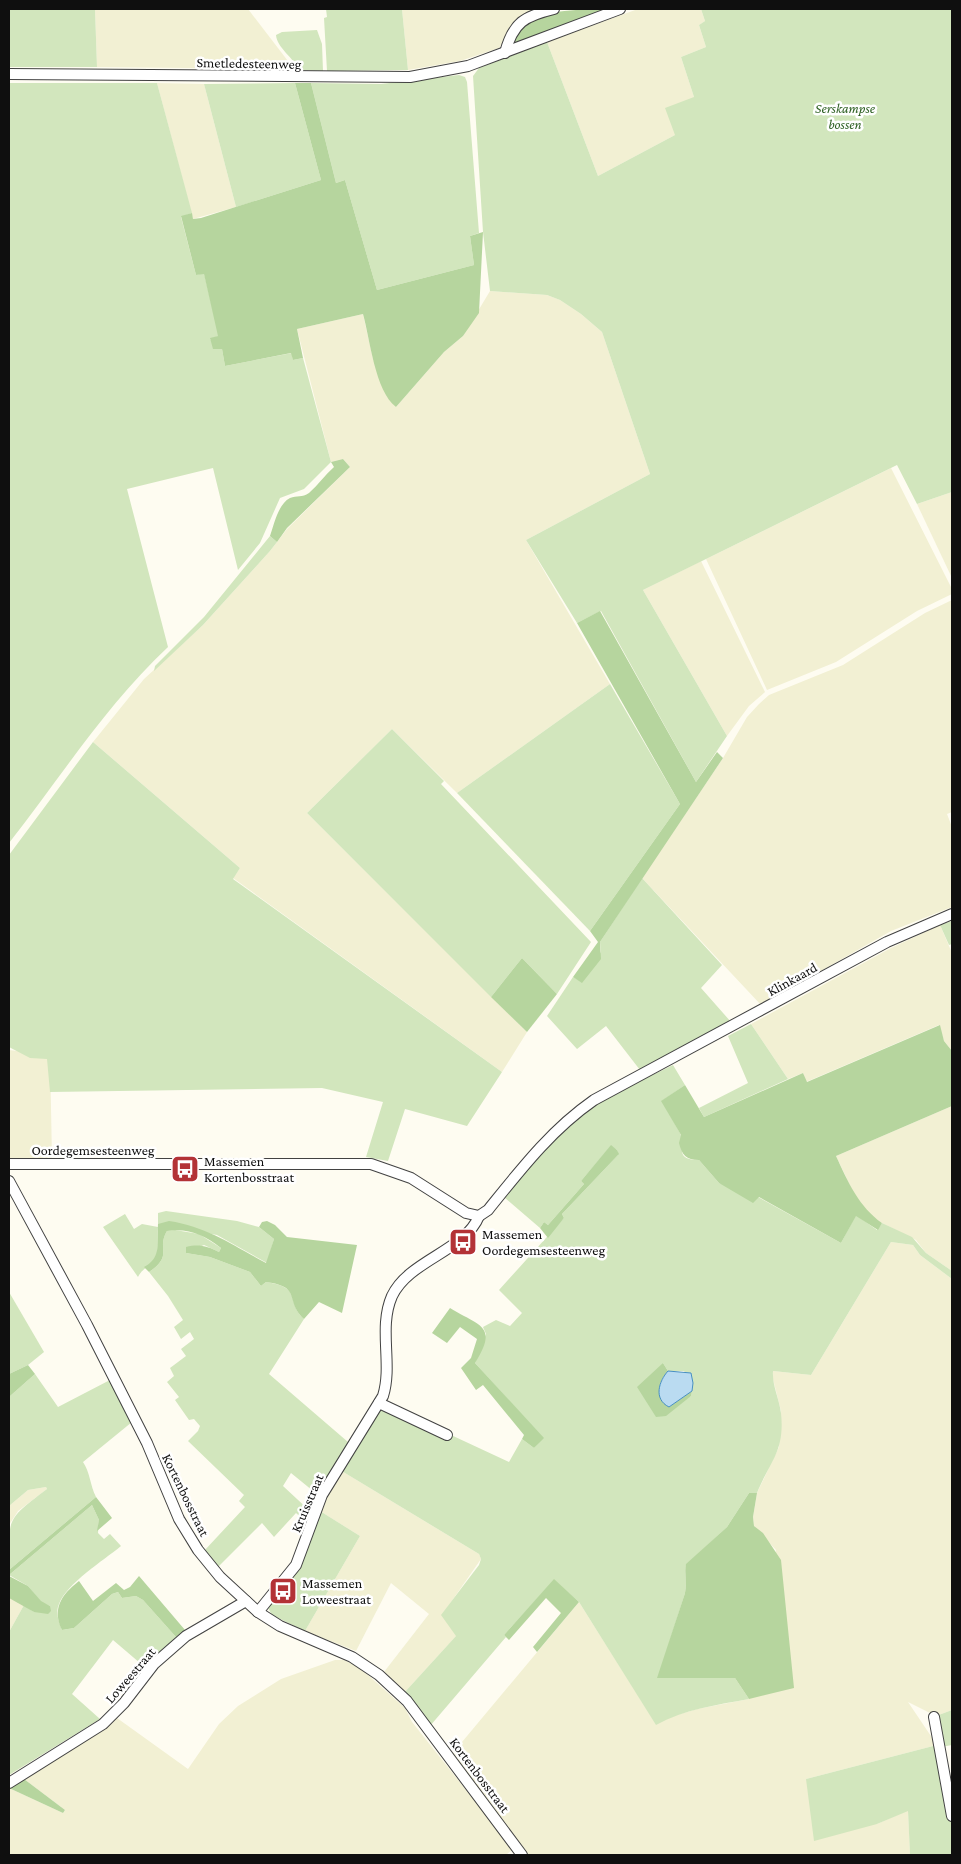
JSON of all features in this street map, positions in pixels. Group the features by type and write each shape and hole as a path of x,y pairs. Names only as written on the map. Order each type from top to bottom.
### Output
{"street":[{"path":"505,53 517,25 528,16 554,9"},
{"name":"Smetledesteenweg","path":"9,74 382,78 438,73 486,60 620,9"},
{"name":"Klinkaard","path":"478,1216 488,1210 540,1146 570,1116 594,1100 887,942 952,914"},
{"name":"Oordegemsesteenweg","path":"9,1164 371,1164 411,1178 466,1213 478,1216"},
{"name":"Kortenbosstraat","path":"9,1181 87,1325 147,1443 179,1519 198,1550 220,1577 258,1612 280,1626 352,1657 379,1675 407,1701 522,1855"},
{"name":"Kruisstraat","path":"258,1612 296,1565 322,1495 379,1403 387,1380 386,1325 392,1296 400,1283 414,1270 474,1227 478,1216"},
{"path":"379,1403 447,1435"},
{"name":"Loweestraat","path":"9,1783 103,1724 124,1703 154,1664 186,1636 246,1601"},
{"path":"934,1717 952,1816"}],"shaded area":[{"path":"95,9 248,9 291,65 292,69 97,67"},
{"path":"402,9 543,9 508,35 499,48 460,61 408,70"},
{"path":"638,9 701,9 705,21 699,25 706,47 681,57 694,97 675,135 598,176 547,42"},
{"path":"157,83 204,84 236,207 193,219"},
{"path":"490,291 547,295 560,300 581,314 602,332 650,474 526,540 610,684 457,793 392,729 307,813 527,1032 502,1072 233,878 240,868 93,742 144,679 203,625 270,551 287,529 350,467 343,459 331,462 297,329 363,314 373,359 396,407 444,352 463,336"},
{"path":"891,468 952,589 952,594 917,611 836,662 767,690 706,559"},
{"path":"952,492 952,578 917,504"},
{"path":"701,561 765,692 749,706 727,736 643,590"},
{"path":"952,600 952,812 947,814 952,827 952,907 891,931 761,1005 642,878 723,758 747,717 769,695 843,665 925,613"},
{"path":"940,925 952,953 952,1051 944,1041 939,1025 806,1082 803,1073 788,1079 751,1024 891,948"},
{"path":"9,1050 50,1055 52,1160 9,1159"},
{"path":"952,1106 952,1271 926,1253 916,1240 868,1214 858,1202 836,1156"},
{"path":"891,1242 913,1245 920,1255 952,1279 952,1710 936,1716 908,1702 937,1745 806,1779 877,1824 908,1810 910,1855 528,1855 452,1754 579,1602 656,1724 670,1717 697,1709 749,1699 776,1550 754,1526 753,1517 757,1493 779,1447 781,1411 773,1379 773,1371 811,1375"},
{"path":"340,1470 479,1554 481,1559 442,1615 457,1635 404,1693 384,1672 429,1614 391,1583 356,1651 305,1631 360,1536 320,1511"},
{"path":"46,1487 47,1489 18,1511 9,1525 9,1506 28,1490"},
{"path":"9,1598 24,1605 9,1632"},
{"path":"335,1660 344,1660 359,1667 405,1708 412,1722 513,1849 506,1855 9,1855 9,1788 63,1813 65,1810 24,1779 99,1732 117,1718 188,1769 219,1724 238,1706 281,1679"}],"green space":[{"path":"9,9 95,9 97,67 9,67"},
{"path":"326,9 402,9 408,70 327,71 324,18 327,17"},
{"path":"587,9 608,9 513,45 516,34 531,19 541,15"},
{"name":"Serskampse bossen","path":"701,9 952,9 952,492 917,504 897,465 643,590 727,736 696,782 601,611 577,623 526,540 650,474 602,332 581,314 560,300 547,295 490,291 483,232 473,76 479,68 547,42 598,176 675,135 665,108 694,97 681,57 706,47 699,25 705,21"},
{"path":"317,30 322,44 323,71 299,70 282,49 276,35 282,32"},
{"path":"459,75 465,77 467,82 479,233 470,236 474,265 377,290 345,180 336,183 311,83 381,84"},
{"path":"9,83 157,83 192,213 181,217 196,275 204,273 219,336 210,339 222,349 225,366 292,353 293,360 303,358 331,462 304,489 280,498 260,543 238,570 213,468 127,489 168,647 104,717 9,843"},
{"path":"295,83 321,180 236,207 204,84"},
{"path":"295,83 311,83 336,183 345,180 377,290 474,265 470,236 483,232 479,313 463,336 444,352 396,407 383,389 378,377 363,314 297,329 303,358 293,360 291,353 225,366 222,349 213,349 210,338 218,336 204,274 196,275 181,216 192,213 193,219 201,218 321,180"},
{"path":"343,459 350,467 287,528 277,542 270,536 282,505 290,498 309,493 334,467 331,462"},
{"path":"270,536 277,542 270,551 203,625 154,671 155,666 204,617"},
{"path":"600,611 696,782 717,752 723,758 600,942 601,959 582,983 573,977 598,942 590,931 680,804 577,623"},
{"path":"610,684 680,804 590,931 457,793"},
{"path":"392,729 444,781 441,784 591,942 557,994 522,958 491,997 307,813"},
{"path":"93,742 240,868 233,879 502,1072 467,1126 405,1109 388,1161 366,1157 383,1102 322,1088 50,1092 47,1059 30,1058 9,1047 9,855"},
{"path":"642,878 722,965 701,988 731,1022 640,1070 606,1026 577,1049 547,1016 573,977 582,982 601,952 600,942"},
{"path":"952,921 952,944 949,945 940,925"},
{"path":"522,958 557,994 527,1032 491,997"},
{"path":"751,1024 788,1079 704,1117 699,1108 748,1083 728,1036"},
{"path":"940,1025 944,1041 952,1051 952,1106 836,1156 861,1202 882,1223 878,1230 856,1216 841,1243 759,1197 753,1203 719,1183 699,1160 688,1158 683,1154 679,1143 681,1135 661,1101 685,1085 704,1117 803,1073 807,1082"},
{"path":"673,1065 685,1085 662,1101 680,1133 682,1151 686,1158 699,1160 719,1183 758,1197 841,1243 856,1215 877,1230 882,1223 912,1237 926,1253 952,1271 952,1279 920,1255 913,1245 891,1242 811,1375 773,1371 781,1413 782,1426 779,1447 757,1493 749,1493 727,1527 686,1565 685,1593 658,1678 735,1678 749,1699 690,1711 656,1725 579,1602 554,1580 504,1635 506,1637 430,1726 404,1693 456,1636 441,1615 479,1565 481,1559 479,1554 340,1470 380,1409 383,1408 449,1440 451,1435 509,1462 522,1439 534,1448 543,1438 475,1363 486,1334 483,1327 496,1320 510,1326 522,1313 499,1290 564,1218 562,1214 618,1155 617,1150 611,1146 581,1181 584,1184 548,1225 544,1222 540,1228 505,1198 547,1146 576,1118 611,1095","holes":["663,1363 668,1371 684,1371 693,1383 691,1396 656,1416 652,1409"]},
{"path":"611,1145 619,1154 562,1214 564,1218 548,1238 540,1228 544,1222 548,1225 584,1184 581,1181"},
{"path":"166,1211 237,1221 259,1227 274,1239 267,1263 217,1235 158,1224 158,1213"},
{"path":"125,1214 134,1229 142,1224 158,1227 157,1254 138,1277 103,1227"},
{"path":"169,1221 208,1232 266,1263 274,1239 259,1227 262,1222 267,1221 275,1225 287,1237 357,1245 342,1313 319,1302 304,1319 298,1312 289,1291 285,1287 266,1282 261,1286 250,1272 210,1257 186,1253 186,1247 191,1246 203,1246 219,1252 221,1248 202,1236 189,1232 167,1231 163,1243 163,1257 149,1272 144,1267 154,1259 156,1254 158,1224"},
{"path":"175,1230 199,1234 221,1248 219,1252 204,1245 186,1253 210,1257 250,1272 261,1286 266,1282 278,1285 290,1292 298,1312 304,1319 269,1374 348,1442 318,1495 291,1473 283,1486 311,1512 307,1523 296,1513 274,1537 262,1523 218,1567 204,1551 245,1507 239,1501 244,1495 188,1441 198,1431 200,1426 194,1419 189,1420 175,1400 179,1397 167,1382 174,1376 170,1368 186,1356 181,1349 194,1339 190,1332 181,1339 174,1327 183,1320 168,1296 149,1272 163,1257 163,1243 167,1231"},
{"path":"9,1292 44,1352 28,1365 9,1374"},
{"path":"450,1308 477,1323 482,1328 485,1334 485,1341 475,1363 544,1438 534,1448 522,1439 524,1435 483,1385 476,1390 461,1368 471,1358 477,1339 460,1327 447,1343 432,1333"},
{"path":"663,1363 668,1371 660,1384 660,1394 669,1407 692,1391 691,1396 666,1416 656,1417 637,1387"},
{"path":"28,1365 35,1374 9,1397 9,1374"},
{"path":"35,1374 58,1407 110,1380 132,1422 83,1462 96,1497 9,1570 9,1539 12,1522 23,1508 47,1489 46,1487 28,1490 9,1506 9,1397"},
{"path":"749,1493 757,1493 753,1517 754,1526 763,1533 781,1560 794,1688 749,1699 735,1678 657,1678 685,1593 686,1564 727,1527"},
{"path":"96,1497 112,1518 97,1531 99,1520 92,1505 9,1575 9,1570"},
{"path":"92,1505 99,1520 98,1533 104,1539 110,1534 121,1546 77,1580 63,1596 57,1611 62,1630 74,1628 112,1594 118,1592 122,1598 136,1596 143,1600 176,1637 147,1669 113,1640 72,1694 100,1719 9,1775 9,1632 24,1605 34,1612 50,1606 41,1602 28,1586 9,1575"},
{"path":"320,1511 360,1536 305,1631 272,1615 268,1608 299,1569"},
{"path":"9,1576 28,1586 41,1601 50,1606 51,1611 48,1614 34,1612 9,1598"},
{"path":"139,1576 185,1630 176,1637 143,1600 136,1596 122,1598 118,1592 112,1594 74,1628 62,1630 58,1615 60,1603 67,1592 79,1581 93,1601 116,1583 124,1590 130,1587"},
{"path":"554,1579 579,1602 537,1652 533,1647 561,1613 546,1598 509,1640 504,1635"},
{"path":"952,1710 952,1745 941,1747 936,1716"},
{"path":"937,1745 952,1822 952,1855 910,1855 908,1811 877,1824 814,1841 806,1779"},
{"path":"24,1779 65,1810 63,1813 9,1788"}],"water":[{"path":"668,1371 691,1373 693,1383 692,1391 669,1407 664,1404 659,1395 660,1385"}],"place":[{"name":"Massemen Kortenbosstraat","path":"185,1169"},
{"name":"Massemen Oordegemsesteenweg","path":"463,1242"},
{"name":"Massemen Loweestraat","path":"283,1591"}]}
